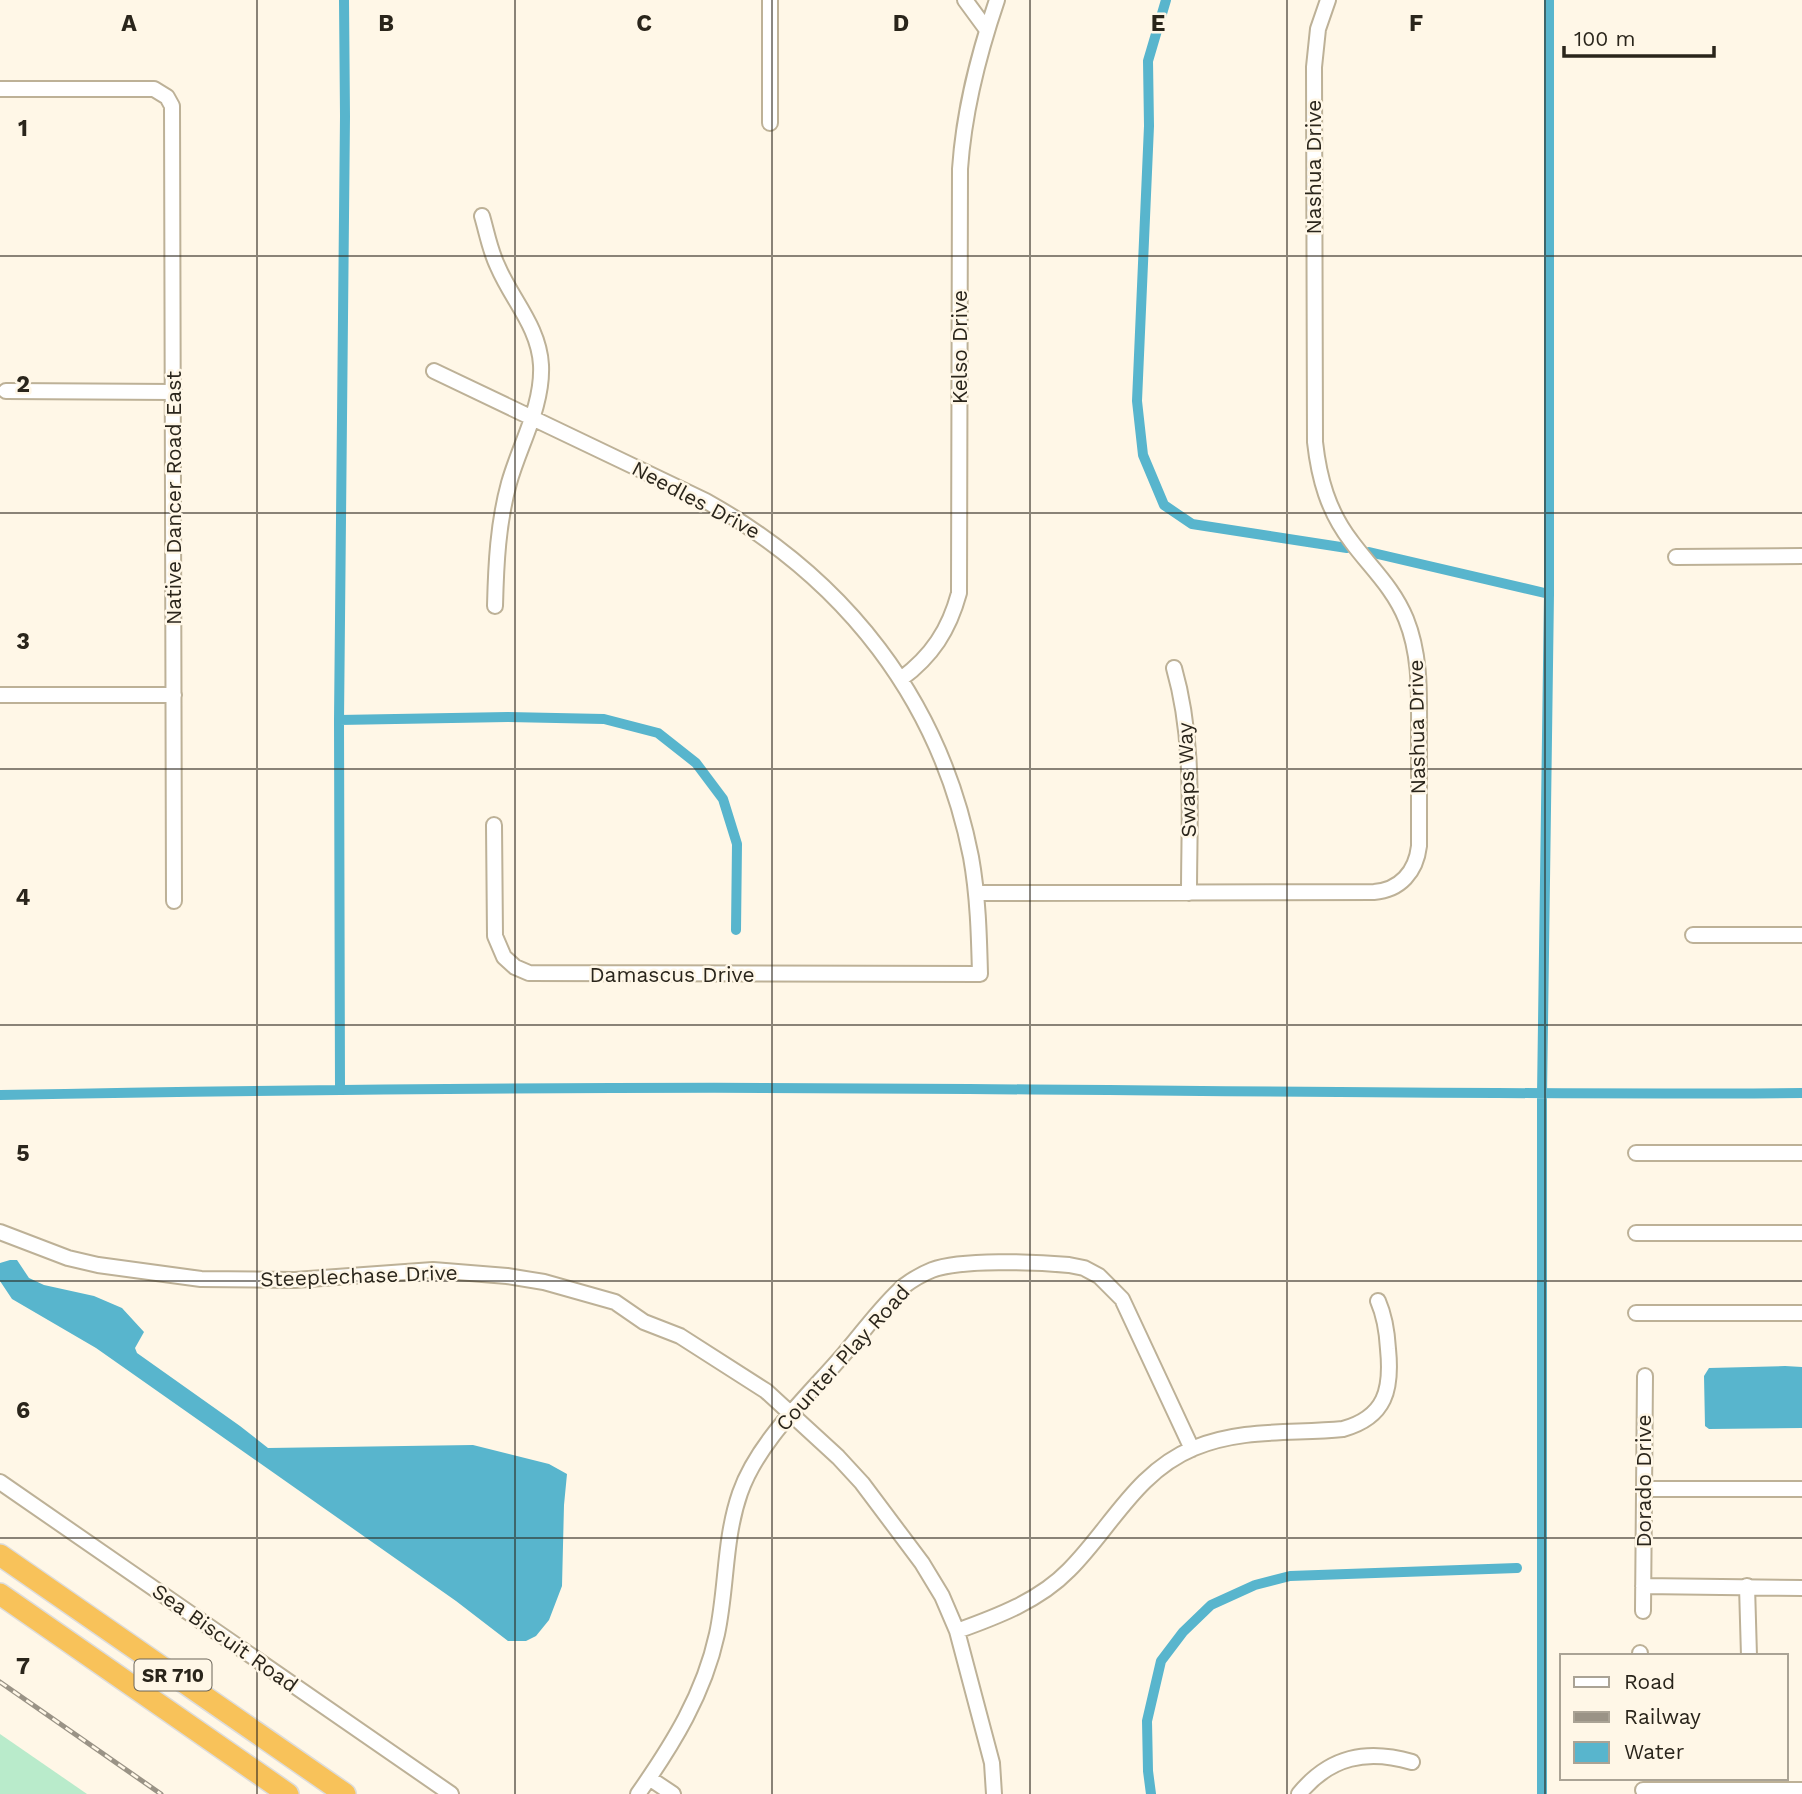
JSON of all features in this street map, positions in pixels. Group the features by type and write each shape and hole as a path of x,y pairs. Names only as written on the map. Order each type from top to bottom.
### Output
{"highway":[{"name":"SR 710","path":"0,1555 345,1794"},
{"name":"SR 710","path":"0,1594 288,1794"}],"street":[{"path":"770,0 770,122"},
{"path":"965,0 987,30"},
{"name":"Kelso Drive","path":"901,679 938,643 954,612 959,593 960,169 967,104 997,0"},
{"name":"Nashua Drive","path":"976,893 1381,892 1404,881 1413,869 1418,854 1419,678 1413,640 1407,621 1389,587 1349,539 1337,520 1321,480 1315,442 1314,67 1318,29 1328,0"},
{"name":"Native Dancer Road East","path":"0,89 154,89 167,97 174,114 174,901"},
{"path":"482,216 497,267 527,317 538,347 541,379 539,394 503,505 496,566 495,606"},
{"name":"Needles Drive","path":"434,371 706,500 765,536 843,604 866,630 901,679 946,768 964,825 976,893 979,974"},
{"path":"6,391 174,392"},
{"path":"1676,557 1802,556"},
{"name":"Swaps Way","path":"1174,668 1186,719 1189,747 1189,893"},
{"path":"0,695 174,695"},
{"name":"Damascus Drive","path":"494,825 495,936 504,957 529,974 979,974"},
{"path":"1693,935 1802,935"},
{"path":"1636,1153 1802,1153"},
{"name":"Steeplechase Drive","path":"0,1232 68,1258 98,1265 201,1279 295,1280 433,1270 495,1274 544,1282 615,1302 644,1321 680,1336 766,1391 838,1457 862,1483 922,1563 942,1596 957,1631 992,1763 994,1794"},
{"path":"1636,1233 1802,1233"},
{"name":"Counter Play Road","path":"638,1794 688,1717 710,1662 722,1606 730,1528 741,1489 756,1461 792,1414 894,1296 917,1277 931,1270 957,1265 1069,1265 1084,1268 1099,1276 1119,1295 1192,1449"},
{"path":"957,1631 1014,1608 1049,1588 1084,1555 1141,1483 1171,1460 1192,1449 1213,1441 1251,1433 1343,1429 1370,1416 1384,1399 1390,1379 1386,1319 1378,1301"},
{"path":"1636,1313 1802,1313"},
{"name":"Dorado Drive","path":"1643,1611 1645,1376"},
{"name":"Sea Biscuit Road","path":"0,1482 451,1794"},
{"path":"1643,1489 1802,1489"},
{"path":"1643,1586 1802,1588"},
{"path":"1747,1586 1748,1654"},
{"path":"1299,1794 1325,1770 1354,1758 1388,1755 1412,1762"},
{"path":"649,1778 673,1794"},
{"path":"1643,1787 1802,1790"}],"green space":[{"path":"0,1734 87,1794 0,1794"}],"water":[{"path":"17,1260 29,1278 44,1285 94,1296 122,1308 144,1332 135,1348 137,1353 268,1448 473,1445 549,1464 567,1474 562,1586 549,1620 536,1636 526,1641 508,1641 456,1601 96,1348 12,1299 0,1281 0,1263"},
{"path":"1802,1367 1802,1428 1709,1429 1705,1426 1704,1376 1709,1368"}],"waterway":[{"path":"340,1088 339,720 344,0"},
{"path":"1166,0 1148,61 1149,126 1137,401 1143,455 1164,505 1192,524 1347,548"},
{"path":"1542,1794 1542,1095 1549,594 1549,0"},
{"path":"1369,552 1549,594"},
{"path":"339,720 508,717 604,719 658,733 696,763 723,799 737,844 736,930"},
{"path":"0,1095 727,1088 1802,1093"},
{"path":"1151,1794 1147,1721 1161,1661 1183,1632 1211,1605 1255,1585 1290,1576 1517,1568"}],"railway":[{"path":"0,1682 161,1794"}]}
